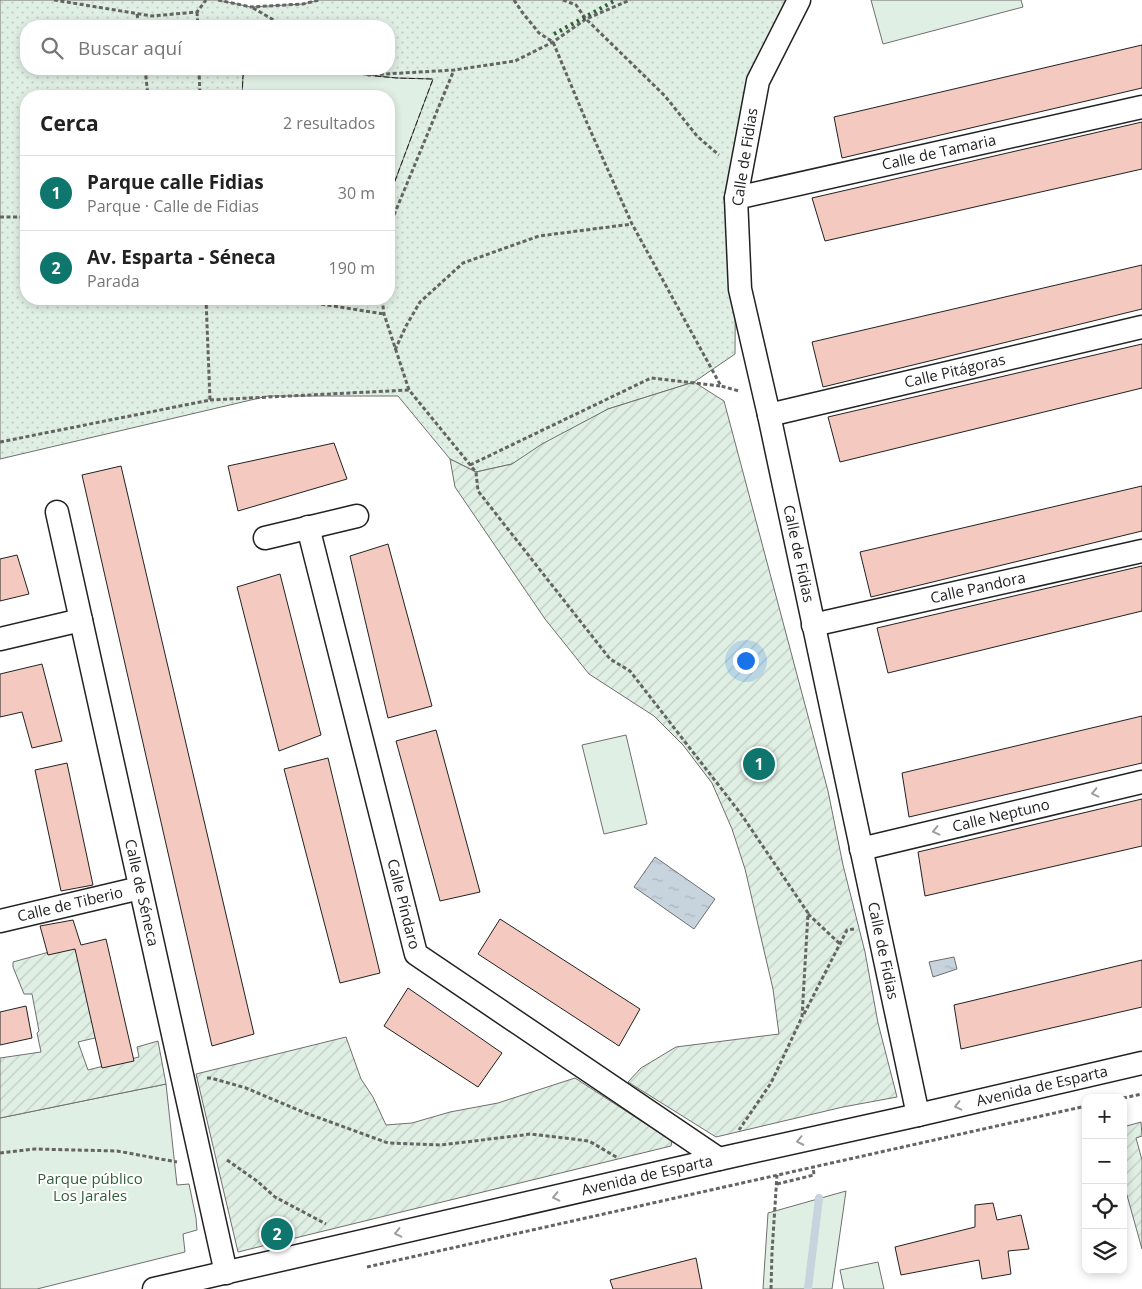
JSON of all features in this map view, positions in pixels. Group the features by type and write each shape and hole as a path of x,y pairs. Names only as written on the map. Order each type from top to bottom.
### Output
{"street":[{"name":"Calle de Fidias","path":"799,0 758,81 736,198 740,290 767,407 918,1115"},
{"name":"Calle de Tamaria","path":"736,198 1142,107"},
{"name":"Calle Pitágoras","path":"767,407 1142,327"},
{"name":"Calle de Séneca","path":"57,512 226,1273"},
{"path":"265,538 357,516"},
{"name":"Calle Píndaro","path":"308,527 416,954 719,1159"},
{"name":"Calle Pandora","path":"813,625 1142,550"},
{"path":"0,639 81,620"},
{"name":"Calle Neptuno","path":"861,849 1142,782"},
{"name":"Calle de Tiberio","path":"0,921 140,888"},
{"name":"Avenida de Esparta","path":"154,1289 1142,1063"}],"path":[{"path":"54,0 152,16 197,12"},
{"path":"198,20 197,12 206,0"},
{"path":"218,0 251,7 303,4 319,0"},
{"path":"514,0 539,33 553,42 632,224 721,386"},
{"path":"565,1 572,0"},
{"path":"395,73 454,70 515,60 553,42 586,19 630,0"},
{"path":"565,1 576,5 586,19 665,96 697,136 740,175"},
{"path":"251,7 274,20"},
{"path":"137,14 138,20"},
{"path":"395,213 454,70"},
{"path":"145,75 147,90"},
{"path":"199,75 200,90"},
{"path":"0,217 20,218"},
{"path":"395,350 420,302 463,263 538,236 632,224"},
{"path":"206,305 210,400"},
{"path":"326,305 384,314"},
{"path":"383,305 395,350 409,390 476,472 478,491 610,660 630,671 741,814 808,913 840,944"},
{"path":"470,465 651,378 721,386 767,407"},
{"path":"0,442 210,400 409,390"},
{"path":"802,1017 808,913"},
{"path":"719,1159 771,1082 847,930 876,924"},
{"path":"182,1077 211,1078 246,1088 302,1112 388,1143 442,1145 531,1134 589,1140 646,1176"},
{"path":"1127,1097 1142,1094"},
{"path":"365,1268 1082,1107"},
{"path":"0,1152 36,1149 117,1152 185,1163"},
{"path":"227,1160 257,1180 275,1197 326,1224 356,1243"},
{"path":"771,1289 778,1175"}],"green space":[{"path":"0,0 218,0 251,7 303,4 319,0 799,0 758,81 736,198 735,354 694,382 608,409 512,464 476,472 450,459 398,396 268,396 0,459"},
{"path":"871,0 1021,0 1023,7 883,44"},
{"path":"367,75 433,79 395,181 395,90 242,90 243,76"},
{"path":"694,382 724,401 828,791 843,865 865,952 878,1023 897,1097 843,1107 716,1137 628,1082 641,1068 676,1047 779,1034 773,989 745,869 732,829 712,783 683,745 654,716 589,674 545,619 455,487 450,459 476,472 512,464 542,444 608,409"},
{"path":"626,735 647,824 604,834 582,745"},
{"path":"78,944 99,1037 78,1042 88,1070 139,1057 137,1047 158,1041 166,1084 0,1118 0,1058 41,1052 32,994 24,994 13,967 13,962"},
{"path":"346,1037 361,1079 373,1097 386,1125 412,1123 450,1112 498,1103 575,1078 672,1141 671,1146 238,1252 196,1074"},
{"name":"Parque público Los Jarales","path":"166,1084 177,1185 189,1184 196,1218 197,1230 183,1234 185,1252 37,1289 0,1289 0,1118"},
{"path":"1141,1122 1142,1136 1136,1138 1142,1160 1142,1249 1127,1195 1127,1126"},
{"path":"846,1191 832,1289 763,1289 768,1213"},
{"path":"878,1262 884,1289 844,1289 840,1270"}],"water":[{"path":"655,857 715,899 694,929 634,887"},
{"path":"954,957 957,969 933,977 929,962"}],"building":[{"path":"1142,45 1142,88 842,158 834,117"},
{"path":"1142,122 1142,169 825,241 812,198"},
{"path":"1142,265 1142,309 823,387 812,342"},
{"path":"1142,344 1142,388 840,462 828,417"},
{"path":"334,443 347,479 238,511 228,466"},
{"path":"121,466 254,1034 212,1046 82,475"},
{"path":"1142,486 1142,531 871,597 860,552"},
{"path":"388,544 432,706 388,718 350,556"},
{"path":"17,555 29,594 0,601 0,559"},
{"path":"1142,566 1142,611 888,673 877,628"},
{"path":"280,574 321,735 279,751 237,587"},
{"path":"42,664 62,741 32,748 22,712 0,717 0,674"},
{"path":"1142,716 1142,763 909,817 902,773"},
{"path":"436,730 480,892 440,901 396,741"},
{"path":"328,758 380,973 340,983 284,769"},
{"path":"67,763 93,885 61,891 35,770"},
{"path":"1142,799 1142,846 925,896 918,852"},
{"path":"500,919 640,1009 619,1046 478,954"},
{"path":"73,920 81,945 106,939 134,1061 102,1068 75,949 48,955 40,926"},
{"path":"1142,960 1142,1007 961,1049 954,1005"},
{"path":"408,988 502,1053 478,1087 384,1026"},
{"path":"26,1006 32,1038 0,1045 0,1012"},
{"path":"993,1203 997,1220 1021,1215 1029,1249 1008,1251 1011,1274 982,1279 979,1260 901,1275 895,1247 975,1227 975,1205"},
{"path":"696,1258 702,1289 613,1289 610,1280"}],"waterway":[{"path":"808,1289 819,1198"}],"hedge":[{"path":"554,34 616,0"}],"fence":[{"path":"242,90 243,75"},
{"path":"375,76 433,79 395,181"}],"place":[{"name":"Parque calle Fidias","path":"759,764"},
{"name":"Av. Esparta - Séneca","path":"277,1234"}]}
